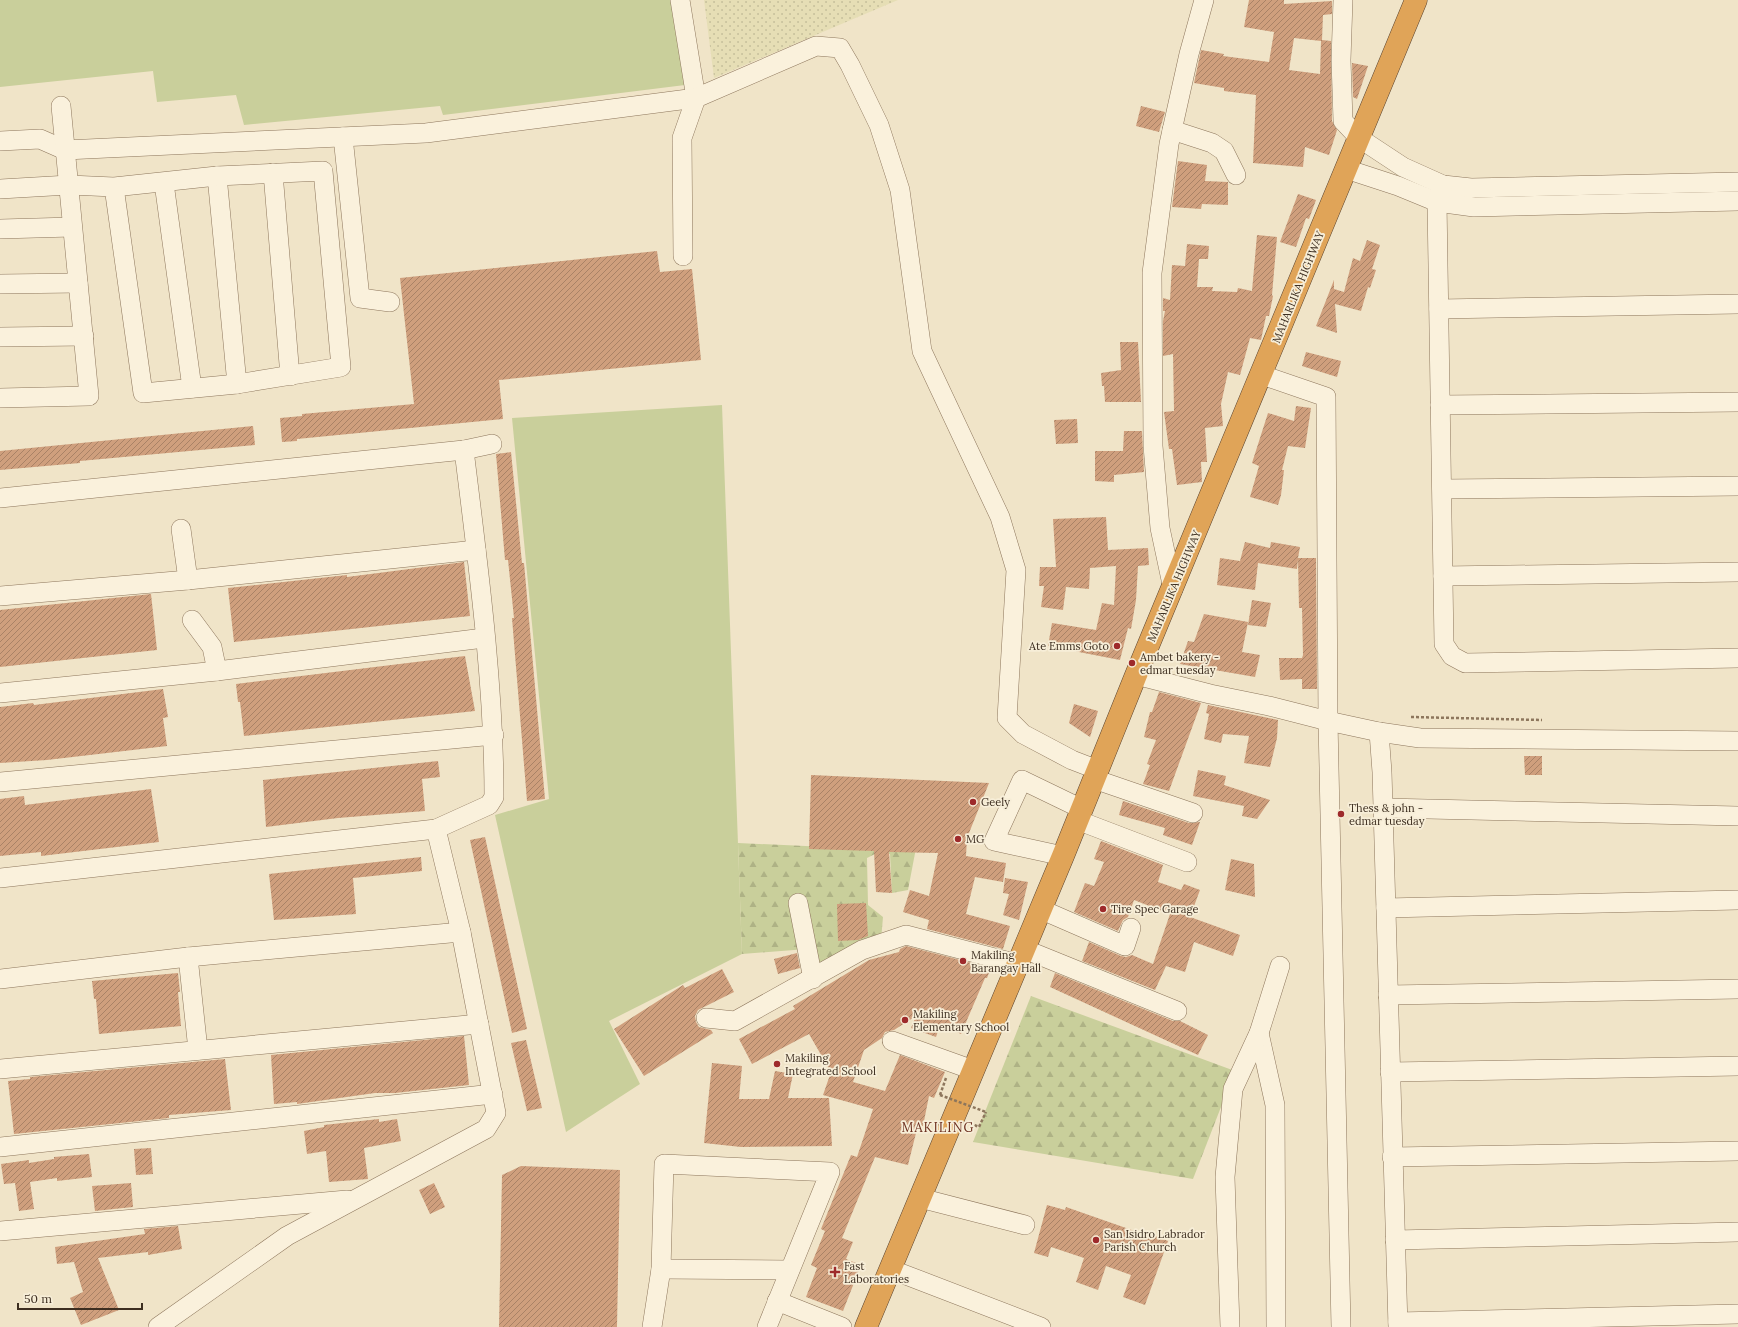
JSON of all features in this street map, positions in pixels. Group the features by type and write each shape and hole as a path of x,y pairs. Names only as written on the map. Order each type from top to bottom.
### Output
{"highway":[{"name":"MAHARLIKA HIGHWAY","path":"866,1327 1063,856 1136,675 1262,375 1416,0"}],"street":[{"path":"680,0 696,98 682,138 683,256"},
{"path":"1173,589 1160,528 1153,446 1152,273 1158,218 1172,130 1189,54 1204,0"},
{"path":"1343,0 1341,60 1343,121 1359,138 1440,194 1471,188 1738,182"},
{"path":"0,141 40,139 65,150 426,132 696,98 816,46 840,48 850,64 878,125 900,190 922,351 1000,517 1016,570 1007,718 1023,734 1096,774 1193,813"},
{"path":"0,398 89,396 61,106"},
{"path":"1172,130 1212,143 1224,152 1236,175"},
{"path":"343,137 360,298 390,302"},
{"path":"1346,169 1398,186 1440,194 1474,207 1738,202"},
{"path":"0,189 69,185 114,187 164,183 217,176 323,171 341,367 237,384 143,393 114,187"},
{"path":"273,173 290,376"},
{"path":"217,176 237,384"},
{"path":"164,183 192,388"},
{"path":"1440,194 1439,309 1444,644 1452,656 1465,663 1738,658"},
{"path":"0,229 72,227"},
{"path":"0,284 78,283"},
{"path":"1439,309 1738,304"},
{"path":"0,337 84,336"},
{"path":"1262,375 1326,397 1328,721 1341,1327"},
{"path":"1440,405 1738,402"},
{"path":"0,498 464,450 492,444"},
{"path":"0,878 436,829 489,805 494,797 494,735 476,550 464,450"},
{"path":"1442,489 1738,486"},
{"path":"181,529 188,580"},
{"path":"0,596 188,580 476,550"},
{"path":"1443,576 1738,572"},
{"path":"192,620 212,647 217,671"},
{"path":"0,693 217,671 484,638"},
{"path":"1136,675 1210,694 1269,706 1328,721 1379,732 1420,738 1738,741"},
{"path":"1379,732 1384,808 1392,1157 1398,1324 1738,1314"},
{"path":"0,782 494,735"},
{"path":"1063,856 994,841 1022,780 1079,814 1187,862"},
{"path":"1384,808 1738,816"},
{"path":"158,1327 287,1236 486,1130 496,1113 461,932 436,829"},
{"path":"1386,908 1738,900"},
{"path":"798,903 812,979"},
{"path":"1040,909 1125,946 1131,928"},
{"path":"0,980 188,957 461,932"},
{"path":"706,1018 735,1021 862,950 906,935 1021,956 1177,1011"},
{"path":"188,957 198,1050"},
{"path":"1230,1327 1225,1177 1233,1089 1260,1033 1280,966"},
{"path":"1388,996 1738,989"},
{"path":"0,1069 479,1024"},
{"path":"1260,1033 1275,1105 1276,1327"},
{"path":"892,1042 973,1070"},
{"path":"1390,1072 1738,1066"},
{"path":"0,1147 493,1094"},
{"path":"1392,1157 1738,1151"},
{"path":"652,1327 661,1269 664,1164 830,1172 789,1270 768,1327"},
{"path":"920,1198 1025,1225"},
{"path":"0,1231 358,1199"},
{"path":"1395,1240 1738,1232"},
{"path":"661,1269 789,1270"},
{"path":"890,1269 1041,1327"},
{"path":"777,1301 842,1327"}],"path":[{"path":"947,1074 940,1095 986,1112 979,1127"}],"shaded area":[{"path":"704,0 898,0 714,78"}],"green space":[{"path":"0,0 679,0 693,84 443,115 440,106 244,125 236,95 157,102 153,71 0,87"},
{"path":"722,405 742,954 609,1021 640,1084 566,1132 495,815 549,799 512,418"},
{"path":"738,843 849,848 916,848 908,890 892,893 890,854 875,854 867,858 868,905 883,917 881,940 811,968 807,949 742,954"},
{"path":"1031,996 1235,1071 1193,1179 973,1142"}],"building":[{"path":"1249,0 1284,0 1284,4 1332,1 1332,14 1323,15 1322,40 1331,41 1332,121 1337,130 1329,155 1305,147 1303,167 1253,163 1256,95 1224,91 1224,88 1194,83 1201,50 1224,54 1223,56 1269,62 1274,32 1244,27","holes":["1294,38 1321,41 1320,74 1289,70"]},
{"path":"1352,63 1368,66 1357,99 1353,97"},
{"path":"1141,106 1165,112 1159,132 1136,126"},
{"path":"1178,161 1207,165 1205,181 1228,182 1228,205 1202,204 1201,209 1172,207"},
{"path":"1298,194 1316,200 1309,219 1306,218 1296,247 1280,242"},
{"path":"1257,235 1277,237 1273,296 1269,316 1266,316 1261,340 1250,338 1240,375 1228,372 1221,404 1223,426 1205,428 1207,462 1201,462 1202,482 1177,485 1172,449 1169,449 1164,412 1174,411 1173,354 1163,356 1163,321 1165,311 1163,311 1163,298 1170,300 1172,265 1185,266 1187,244 1209,246 1208,259 1199,259 1197,287 1213,287 1212,291 1237,292 1238,288 1252,291"},
{"path":"1367,240 1380,245 1372,269 1376,270 1370,288 1368,287 1361,311 1335,304 1337,333 1316,326 1334,280 1334,289 1344,292 1353,258 1360,261"},
{"path":"657,251 660,272 692,269 701,360 499,380 503,419 297,439 297,441 282,442 280,418 302,416 302,414 414,404 400,278"},
{"path":"1120,342 1138,342 1141,402 1105,402 1101,373 1121,370"},
{"path":"1306,352 1341,361 1337,377 1302,366"},
{"path":"1296,406 1311,408 1305,448 1288,446 1282,470 1284,470 1281,495 1278,505 1250,497 1259,466 1252,463 1268,413 1294,421"},
{"path":"1077,419 1078,443 1056,444 1054,420"},
{"path":"253,426 255,445 0,470 0,451"},
{"path":"1124,431 1142,431 1144,472 1114,475 1114,482 1095,481 1095,451 1123,451"},
{"path":"511,452 522,563 524,563 545,799 527,801 512,618 514,618 508,560 505,560 496,454"},
{"path":"1106,517 1108,550 1148,548 1149,565 1138,566 1136,600 1131,629 1128,628 1120,660 1048,646 1052,623 1096,630 1102,603 1114,605 1116,566 1090,568 1089,589 1066,587 1063,610 1041,607 1044,586 1039,586 1040,567 1056,567 1053,519"},
{"path":"1245,542 1270,548 1271,542 1300,547 1298,558 1316,558 1317,689 1302,689 1302,679 1280,680 1279,658 1302,658 1303,655 1302,608 1299,608 1298,560 1297,569 1258,563 1255,590 1217,585 1220,558 1240,561"},
{"path":"464,562 470,616 234,642 228,588 347,575 347,577"},
{"path":"151,594 157,650 0,667 0,610"},
{"path":"1252,600 1271,603 1266,627 1248,625"},
{"path":"1204,614 1248,622 1242,652 1260,655 1255,677 1180,664 1188,641 1194,642"},
{"path":"465,656 475,711 244,736 240,702 238,702 236,684"},
{"path":"163,689 168,717 163,718 167,746 47,760 0,763 0,707 33,703 34,705"},
{"path":"1159,692 1201,703 1169,791 1143,784 1150,765 1147,764 1156,740 1144,737 1150,712 1152,712"},
{"path":"1074,704 1098,711 1090,737 1069,723"},
{"path":"1208,705 1278,720 1277,738 1270,767 1244,763 1249,736 1223,734 1221,743 1204,739 1209,714 1206,713"},
{"path":"1524,756 1542,756 1542,775 1525,775"},
{"path":"438,761 440,777 422,779 425,811 338,818 266,827 263,780"},
{"path":"1198,770 1226,776 1224,785 1270,800 1257,819 1242,816 1244,806 1193,796"},
{"path":"811,775 989,783 967,838 966,856 1006,863 1003,882 975,877 966,914 1010,926 1003,949 927,929 929,920 903,912 910,890 929,896 938,853 889,852 892,893 876,892 874,851 809,849"},
{"path":"151,789 159,842 41,856 41,852 0,856 0,799 24,796 25,805"},
{"path":"1123,801 1189,823 1200,822 1192,845 1163,835 1165,828 1119,815"},
{"path":"485,837 527,1029 512,1033 470,840"},
{"path":"1101,841 1163,865 1158,882 1181,890 1184,884 1200,890 1190,917 1240,935 1233,956 1194,942 1185,972 1166,966 1155,990 1082,961 1089,942 1121,956 1126,957 1132,955 1153,964 1170,914 1134,900 1128,917 1123,920 1118,931 1074,912 1085,883 1094,886 1104,862 1094,859"},
{"path":"421,857 422,871 353,878 356,914 274,920 269,874"},
{"path":"1231,859 1254,864 1255,897 1225,890"},
{"path":"1005,878 1028,882 1019,920 1003,915 1009,894 1003,893"},
{"path":"866,903 868,936 858,940 838,941 837,904"},
{"path":"906,946 991,968 987,978 985,978 961,1034 940,1025 936,1037 911,1028 916,1016 894,1030 885,1032 882,1038 864,1050 853,1082 885,1091 900,1055 945,1072 934,1098 929,1096 923,1126 918,1125 908,1165 875,1157 842,1238 853,1242 846,1259 861,1265 843,1311 806,1297 817,1268 811,1265 825,1231 821,1229 851,1155 857,1157 873,1109 823,1095 831,1072 809,1034 752,1064 739,1039 795,1009 793,1006 869,960 899,952 900,949"},
{"path":"797,953 800,968 778,974 774,959"},
{"path":"722,969 734,992 698,1010 695,1016 699,1027 711,1030 713,1033 644,1076 614,1029 683,985 685,988"},
{"path":"178,973 181,1026 99,1034 96,999 94,999 92,981"},
{"path":"1055,973 1173,1021 1180,1021 1208,1035 1198,1055 1050,987"},
{"path":"464,1036 469,1085 395,1093 375,1093 297,1104 297,1102 274,1104 271,1055"},
{"path":"526,1040 542,1108 527,1111 511,1043"},
{"path":"225,1059 231,1110 169,1115 169,1118 14,1134 8,1081 30,1079 30,1077"},
{"path":"712,1063 742,1066 739,1099 769,1099 775,1071 793,1074 788,1098 829,1098 832,1146 741,1147 704,1143"},
{"path":"379,1119 379,1122 397,1119 401,1141 364,1148 368,1179 329,1182 326,1151 307,1154 304,1131 324,1127 324,1125"},
{"path":"151,1148 153,1174 136,1175 134,1149"},
{"path":"89,1154 92,1177 57,1181 57,1178 30,1182 34,1209 19,1211 15,1183 4,1184 1,1164 29,1160 29,1163 54,1159 54,1157"},
{"path":"521,1166 620,1170 617,1327 499,1327 502,1175"},
{"path":"131,1183 133,1207 95,1211 92,1186"},
{"path":"434,1183 445,1207 430,1214 419,1190"},
{"path":"1047,1205 1065,1210 1066,1207 1146,1235 1147,1233 1168,1241 1145,1305 1123,1297 1131,1275 1106,1266 1098,1290 1076,1282 1084,1258 1051,1247 1048,1257 1034,1253"},
{"path":"178,1226 182,1249 148,1255 148,1252 98,1258 119,1310 81,1325 70,1298 83,1292 74,1262 57,1264 55,1247 145,1234 144,1229"}],"place":[{"name":"Ate Emms Goto","path":"1117,646"},
{"name":"Ambet bakery - edmar tuesday","path":"1132,663"},
{"name":"Geely","path":"973,802"},
{"name":"Thess & john - edmar tuesday","path":"1341,814"},
{"name":"MG","path":"958,839"},
{"name":"Tire Spec Garage","path":"1103,909"},
{"name":"Makiling Barangay Hall","path":"963,961"},
{"name":"Makiling Elementary School","path":"905,1020"},
{"name":"Makiling Integrated School","path":"777,1064"},
{"name":"San Isidro Labrador Parish Church","path":"1096,1240"},
{"name":"Fast Laboratories","path":"835,1272"}],"district":[{"name":"MAKILING","path":"938,1127"}]}
